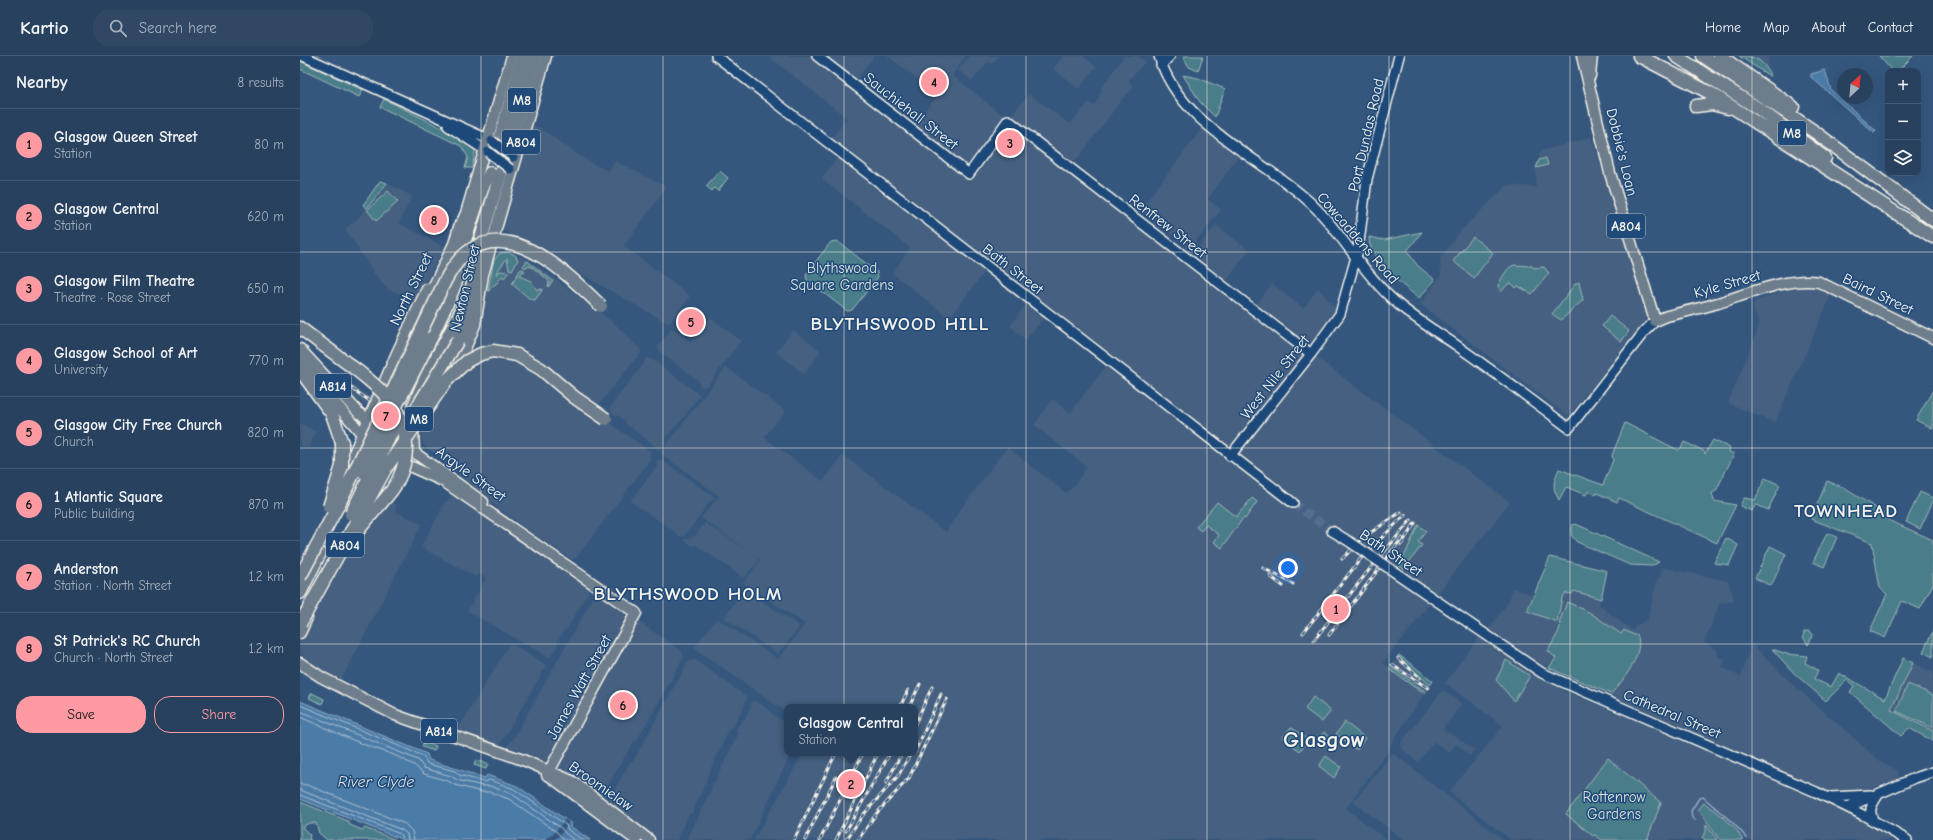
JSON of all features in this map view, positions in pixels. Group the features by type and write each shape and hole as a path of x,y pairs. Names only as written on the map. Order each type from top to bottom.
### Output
{"highway":[{"name":"M8","path":"497,141 523,56"},
{"name":"M8","path":"497,141 535,56"},
{"path":"1639,56 1693,83 1903,216"},
{"name":"M8","path":"1676,56 1759,109 1933,237"},
{"name":"M8","path":"1703,56 1815,132 1900,195"},
{"name":"M8","path":"1720,56 1821,128 1933,221"},
{"path":"1696,106 1712,104 1737,110"},
{"name":"M8","path":"300,593 325,557 469,273 483,234 501,170"},
{"name":"M8","path":"433,342 501,170"},
{"path":"391,371 423,337 440,305 456,268 483,186 501,170"},
{"name":"M8","path":"1903,216 1933,240"},
{"path":"300,577 340,502 381,404 455,244 461,224"},
{"name":"M8","path":"394,449 428,373 464,305 483,246 483,234"},
{"name":"M8","path":"381,404 445,281 457,263 470,251 488,243 511,242 522,245 540,255 578,284 601,306"},
{"path":"325,557 458,340 483,275"},
{"name":"M8","path":"300,624 325,557 445,281"},
{"path":"300,328 345,360 386,396 396,410 402,423 406,448 404,465 396,483 358,531 300,629"},
{"name":"M8","path":"300,624 386,468 446,381 466,361 481,354 493,352 517,355 540,369 574,397 606,419"},
{"path":"300,370 332,414 342,443 342,466 338,484 317,540 300,577"}],"main road":[{"name":"North Street","path":"366,428 381,404 396,355 434,274 461,224 487,152 497,141 512,56"},
{"name":"Newton Street","path":"300,633 394,449 413,427 470,339 477,318 501,170 515,158 546,56"},
{"name":"Dobbie's Loan","path":"1582,56 1610,173 1655,321"},
{"name":"Dobbie's Loan","path":"1589,82 1592,56"},
{"name":"Kyle Street","path":"1655,321 1667,316 1767,289 1795,282 1808,281"},
{"name":"Baird Street","path":"1808,281 1819,282 1933,338"},
{"name":"A814","path":"300,349 347,402 366,428"},
{"name":"A814","path":"300,362 366,428"},
{"path":"347,402 362,408 370,408 381,404"},
{"path":"413,427 414,452"},
{"name":"Argyle Street","path":"366,428 394,449 504,524 533,541 636,613"},
{"name":"Argyle Street","path":"366,428 394,449 414,452 508,520 533,541"},
{"name":"A804","path":"300,577 366,428"},
{"name":"James Watt Street","path":"548,772 636,613"},
{"path":"300,663 321,677"},
{"name":"A814","path":"300,670 321,677"},
{"name":"Broomielaw","path":"321,677 378,707 403,718 531,764 577,784 649,840"},
{"name":"Broomielaw","path":"548,772 636,840"}],"street":[{"path":"304,56 425,111 497,141 515,158"},
{"name":"Bath Street","path":"716,56 1230,456 1293,503"},
{"name":"Sauchiehall Street","path":"817,56 969,174 1008,120"},
{"name":"Cowcaddens Road","path":"1159,56 1162,65 1176,90 1201,119 1304,197 1328,222 1376,283 1406,310 1492,371 1568,428 1644,332 1655,321"},
{"path":"1162,65 1170,56"},
{"name":"Port Dundas Road","path":"1340,314 1356,259 1361,233 1367,179 1400,56"},
{"path":"425,111 434,120 455,129 487,152 501,170"},
{"name":"Renfrew Street","path":"1008,120 1312,354"},
{"name":"West Nile Street","path":"1230,456 1312,354 1340,314"},
{"name":"Bath Street","path":"1333,532 1434,599"},
{"name":"Cathedral Street","path":"1434,599 1511,653 1546,675 1827,797 1873,820 1907,840"},
{"path":"1848,807 1924,774 1933,772"},
{"path":"1827,797 1858,796 1879,793"},
{"path":"1873,820 1870,813 1870,807 1879,793"}],"shaded area":[{"path":"768,56 874,56 853,84 911,129 938,94 887,56 966,56 952,75 1008,119 1029,94 1070,124 1089,102 1094,106 1102,91 1100,89 1124,56 1137,56 1146,61 1129,80 1134,88 1123,98 1079,157 1067,165 1189,259 1216,225 1249,250 1223,286 1253,309 1272,284 1303,308 1318,288 1340,314 1312,354 1510,502 1383,663 1424,694 1390,745 1389,750 1346,808 1386,840 754,840 801,756 918,756 918,704 784,704 784,711 694,648 717,618 778,659 805,624 743,583 761,560 757,558 759,561 748,572 747,576 741,577 696,545 693,546 684,540 695,536 705,523 751,553 701,518 719,496 660,453 726,367 786,411 764,437 823,481 843,455 946,532 963,506 1007,447 1066,493 1073,487 1087,467 1034,425 1052,399 1070,413 1109,362 1047,314 1026,340 1010,326 1029,300 988,268 949,318 892,273 910,248 822,179 840,153 828,143 847,118"},
{"path":"969,56 998,57 992,64 988,62 973,80 971,80 958,70"},
{"path":"1063,56 1083,56 1096,67 1079,89 1053,69"},
{"path":"1750,56 1769,56 1768,68"},
{"path":"532,125 540,128 586,160 606,170 609,171 615,161 667,187 624,246 690,296 669,324 503,230"},
{"path":"1203,127 1240,154 1208,199 1221,210 1190,249 1140,210"},
{"path":"1591,137 1651,318 1568,416 1420,304 1441,276 1440,258 1463,228 1507,185 1536,187 1536,168 1541,151"},
{"path":"387,183 412,196 399,223 444,247 415,303 411,304 405,295 388,290 374,273 345,229 359,217"},
{"path":"505,250 529,260 584,300 616,325 642,351 596,408 521,354 465,359 482,310 493,258 498,252"},
{"path":"1809,286 1832,293 1775,423 1728,403 1759,326 1753,307 1755,301 1792,288"},
{"path":"710,317 740,340 740,342 708,385 702,387 699,386 699,381 659,351 658,346 672,328 691,342"},
{"path":"793,330 821,351 804,374 776,352"},
{"path":"485,355 522,362 650,451 650,460 576,558 571,559 529,531 479,494 473,486 424,445 420,435 419,424 453,376"},
{"path":"645,358 652,359 700,395 681,421 665,438 666,443 660,450 626,424 626,422 619,416 614,415 610,407 644,363"},
{"path":"339,376 372,398 371,401 361,407 363,403 347,396 346,387 337,378"},
{"path":"300,423 316,432 308,449 300,445"},
{"path":"660,459 716,498 709,503 684,537 678,536 677,533 631,502 657,466 657,462"},
{"path":"453,492 588,586 588,593 567,629 564,630 557,642 558,645 550,657 469,612 468,609 485,580 485,577 480,574 476,577 422,548 445,502 449,500"},
{"path":"392,503 397,505 395,511 422,524 344,675 339,681 308,664 300,651 300,637 362,518 376,513 380,515 384,505 389,508"},
{"path":"1550,557 1607,571 1599,605 1632,630 1635,629 1634,627 1648,619 1657,578 1660,578 1662,567 1728,581 1735,601 1720,603 1704,643 1717,649 1718,656 1725,660 1722,667 1741,677 1751,643 1789,681 1880,761 1897,770 1899,776 1896,779 1859,793 1825,795 1907,840 1511,840 1449,792 1503,726 1445,683 1479,637 1562,690 1712,753 1715,742 1534,661 1488,630 1509,601 1513,588 1533,595"},
{"path":"744,589 750,590 750,593 798,625 799,628 778,654 724,618"},
{"path":"596,592 631,615 547,766 509,750 507,746 513,739"},
{"path":"638,621 682,651 684,657 636,742 633,743 606,789 607,792 600,798 556,770 555,766 636,622"},
{"path":"510,643 545,664 546,667 499,746 460,733 458,729"},
{"path":"1398,656 1430,685 1426,692 1391,667"},
{"path":"694,659 747,697 744,707 733,727 730,728 692,813 689,814 678,837 679,840 654,840 609,806 608,800 630,762 633,761 688,662"},
{"path":"1913,663 1933,672 1933,733 1891,711"},
{"path":"1443,690 1462,704 1443,729 1474,750 1470,756 1456,744 1449,753 1434,742 1418,762 1401,748 1401,743"},
{"path":"754,700 770,710 770,712 779,719 784,721 784,756 790,756 750,840 687,840 712,787 711,784 715,781 739,732 736,730 742,720 744,720 751,706 749,705"},
{"path":"1393,753 1504,840 1404,840 1353,802"}],"green space":[{"path":"1183,56 1203,56 1198,71 1189,67"},
{"path":"1739,56 1751,57 1759,60 1766,67 1771,77"},
{"path":"1879,56 1913,56 1901,68 1889,68"},
{"path":"300,61 363,90 359,97 300,69"},
{"path":"1183,75 1198,78 1225,89 1215,117 1200,102"},
{"path":"384,99 458,136 474,148 475,152 472,168 465,168 468,157 461,146 380,107"},
{"path":"1546,158 1548,165 1536,168 1539,160"},
{"path":"720,171 728,178 718,191 714,188 712,191 706,186"},
{"path":"380,181 387,183 367,208 363,205"},
{"path":"388,191 398,202 376,221 367,210"},
{"path":"1422,232 1407,251 1417,265 1435,280 1419,298 1395,279 1380,263 1370,245 1369,237 1384,240"},
{"path":"1473,237 1493,253 1474,278 1453,261"},
{"name":"Blythswood Square Gardens","path":"837,241 877,272 878,277 852,310 847,311 807,280 806,274 831,242"},
{"path":"509,252 515,255 518,260 512,270 509,269 507,258 496,273 497,275 499,271 509,272 504,278 502,276 488,291 494,260 500,253"},
{"path":"527,261 553,281 548,287 549,281 547,279 532,267 527,266 525,268 523,266"},
{"path":"1511,266 1532,266 1534,268 1544,267 1549,273 1532,294 1518,286 1516,288 1511,283 1508,284 1501,292 1498,286 1499,283"},
{"path":"523,269 525,271 519,276 531,281 537,290 543,289 535,300 530,299 512,284 520,270"},
{"path":"1579,282 1583,300 1561,320 1552,314 1575,284"},
{"path":"1610,316 1629,331 1621,342 1602,326"},
{"path":"1933,390 1933,429 1916,420"},
{"path":"1625,423 1678,450 1684,442 1704,451 1705,454 1713,440 1730,448 1729,452 1734,454 1716,491 1712,493 1714,501 1736,505 1717,543 1619,498 1617,502 1597,493 1596,495 1588,491 1586,495 1566,487 1559,500 1555,492 1554,485 1559,469 1603,485 1613,460 1612,455"},
{"path":"1765,478 1780,485 1768,510 1757,505 1752,511 1740,506 1744,498 1755,500"},
{"path":"1827,481 1842,487 1881,511 1888,520 1933,540 1933,584 1920,609 1902,601 1885,638 1870,631 1887,594 1880,588 1872,543 1811,519"},
{"path":"1920,492 1933,498 1933,501 1920,529 1906,522"},
{"path":"1252,498 1257,502 1245,519 1243,518 1222,548 1214,542 1219,535 1206,525 1201,531 1196,527 1217,502 1236,517"},
{"path":"1573,524 1659,562 1652,566 1630,565 1577,542 1571,535"},
{"path":"1418,525 1426,531 1418,542 1422,545 1404,569 1400,566"},
{"path":"1827,533 1837,537 1824,567 1813,562"},
{"path":"1726,538 1738,545 1729,565 1714,563"},
{"path":"1770,546 1786,554 1771,586 1755,578"},
{"path":"1550,557 1607,571 1601,599 1574,591 1572,594 1566,593 1562,598 1557,622 1527,611"},
{"path":"1567,602 1589,612 1621,634 1624,630 1634,635 1637,634 1639,641 1636,658 1627,674 1611,694 1549,668 1556,658 1548,651 1558,633 1561,624 1559,623"},
{"path":"1810,631 1813,635 1808,645 1803,637 1804,632"},
{"path":"1933,631 1933,657 1923,652"},
{"path":"1772,649 1787,654 1807,656 1805,663 1818,670 1814,679 1831,687 1839,673 1885,699 1903,658 1913,663 1891,710 1933,731 1933,741 1909,728 1901,736 1850,692 1854,686 1847,680 1826,701 1795,674"},
{"path":"1399,655 1433,681 1430,685 1398,656"},
{"path":"1506,660 1530,676 1514,701 1496,680"},
{"path":"1391,667 1426,692 1424,694 1389,669"},
{"path":"1908,684 1933,695 1933,728 1896,711"},
{"path":"312,693 324,699 322,704 309,698"},
{"path":"1313,697 1331,711 1322,722 1305,709"},
{"path":"1345,722 1365,738 1358,749 1355,749 1336,734"},
{"path":"1291,727 1308,740 1300,751 1282,738"},
{"path":"1324,732 1331,738 1325,746 1317,740"},
{"path":"424,742 436,746 434,751 422,747"},
{"path":"1326,756 1341,767 1334,778 1319,766"},
{"name":"Rottenrow Gardens","path":"1608,758 1661,803 1647,840 1602,840 1595,835 1593,836 1566,814"},
{"path":"476,760 488,764 486,769 474,765"},
{"path":"300,802 348,821 350,825 362,830 365,828 396,840 327,840 319,833 316,823 309,823 302,827 310,835 309,839 311,840 300,840"},
{"path":"1704,803 1720,814 1732,825 1737,830 1742,840 1720,840 1698,810"},
{"path":"1706,825 1717,840 1705,840 1702,837 1706,832"}],"water":[{"path":"1825,70 1831,90 1837,95 1837,100 1811,77 1811,74"},
{"path":"1841,104 1846,104 1876,131 1874,133"},
{"name":"River Clyde","path":"300,701 427,754 429,760 485,778 487,775 517,786 572,824 570,826 590,840 403,840 300,799"}],"pier":[{"path":"565,819 569,822 560,835 554,840 545,840 555,832"}],"waterway":[{"path":"1695,820 1692,818 1691,811 1699,798 1703,797 1733,823 1747,838"}],"tunnel":[{"path":"492,165 500,138"},
{"path":"1293,503 1332,531"}],"railway":[{"path":"338,379 370,401"},
{"path":"1342,559 1364,537 1401,512"},
{"path":"1303,633 1362,557 1405,515"},
{"path":"1314,640 1373,565 1411,520"},
{"path":"1401,545 1415,523"},
{"path":"1329,635 1402,538"},
{"path":"1263,568 1293,584"},
{"path":"1270,576 1283,586"},
{"path":"1398,658 1420,678"},
{"path":"1392,665 1428,688"},
{"path":"910,704 920,684"},
{"path":"918,717 932,687"},
{"path":"901,704 908,690"},
{"path":"918,745 941,694"},
{"path":"858,840 876,814 909,778 947,699"},
{"path":"794,840 835,756"},
{"path":"820,840 862,756"},
{"path":"836,840 877,756"},
{"path":"846,831 888,756"},
{"path":"886,783 900,756"},
{"path":"846,840 863,815 898,776 909,756"},
{"path":"805,840 836,777"}],"place":[{"name":"Glasgow School of Art","path":"934,82"},
{"name":"Glasgow Film Theatre","path":"1010,143"},
{"name":"St Patrick's RC Church","path":"434,220"},
{"name":"Glasgow City Free Church","path":"691,322"},
{"name":"Anderston","path":"386,416"},
{"name":"Glasgow Queen Street","path":"1336,609"},
{"name":"1 Atlantic Square","path":"623,705"},
{"name":"Glasgow Central","path":"851,784"}],"district":[{"name":"BLYTHSWOOD HILL","path":"900,323"},
{"name":"TOWNHEAD","path":"1846,510"},
{"name":"BLYTHSWOOD HOLM","path":"688,593"},
{"name":"Glasgow","path":"1324,739"}]}
